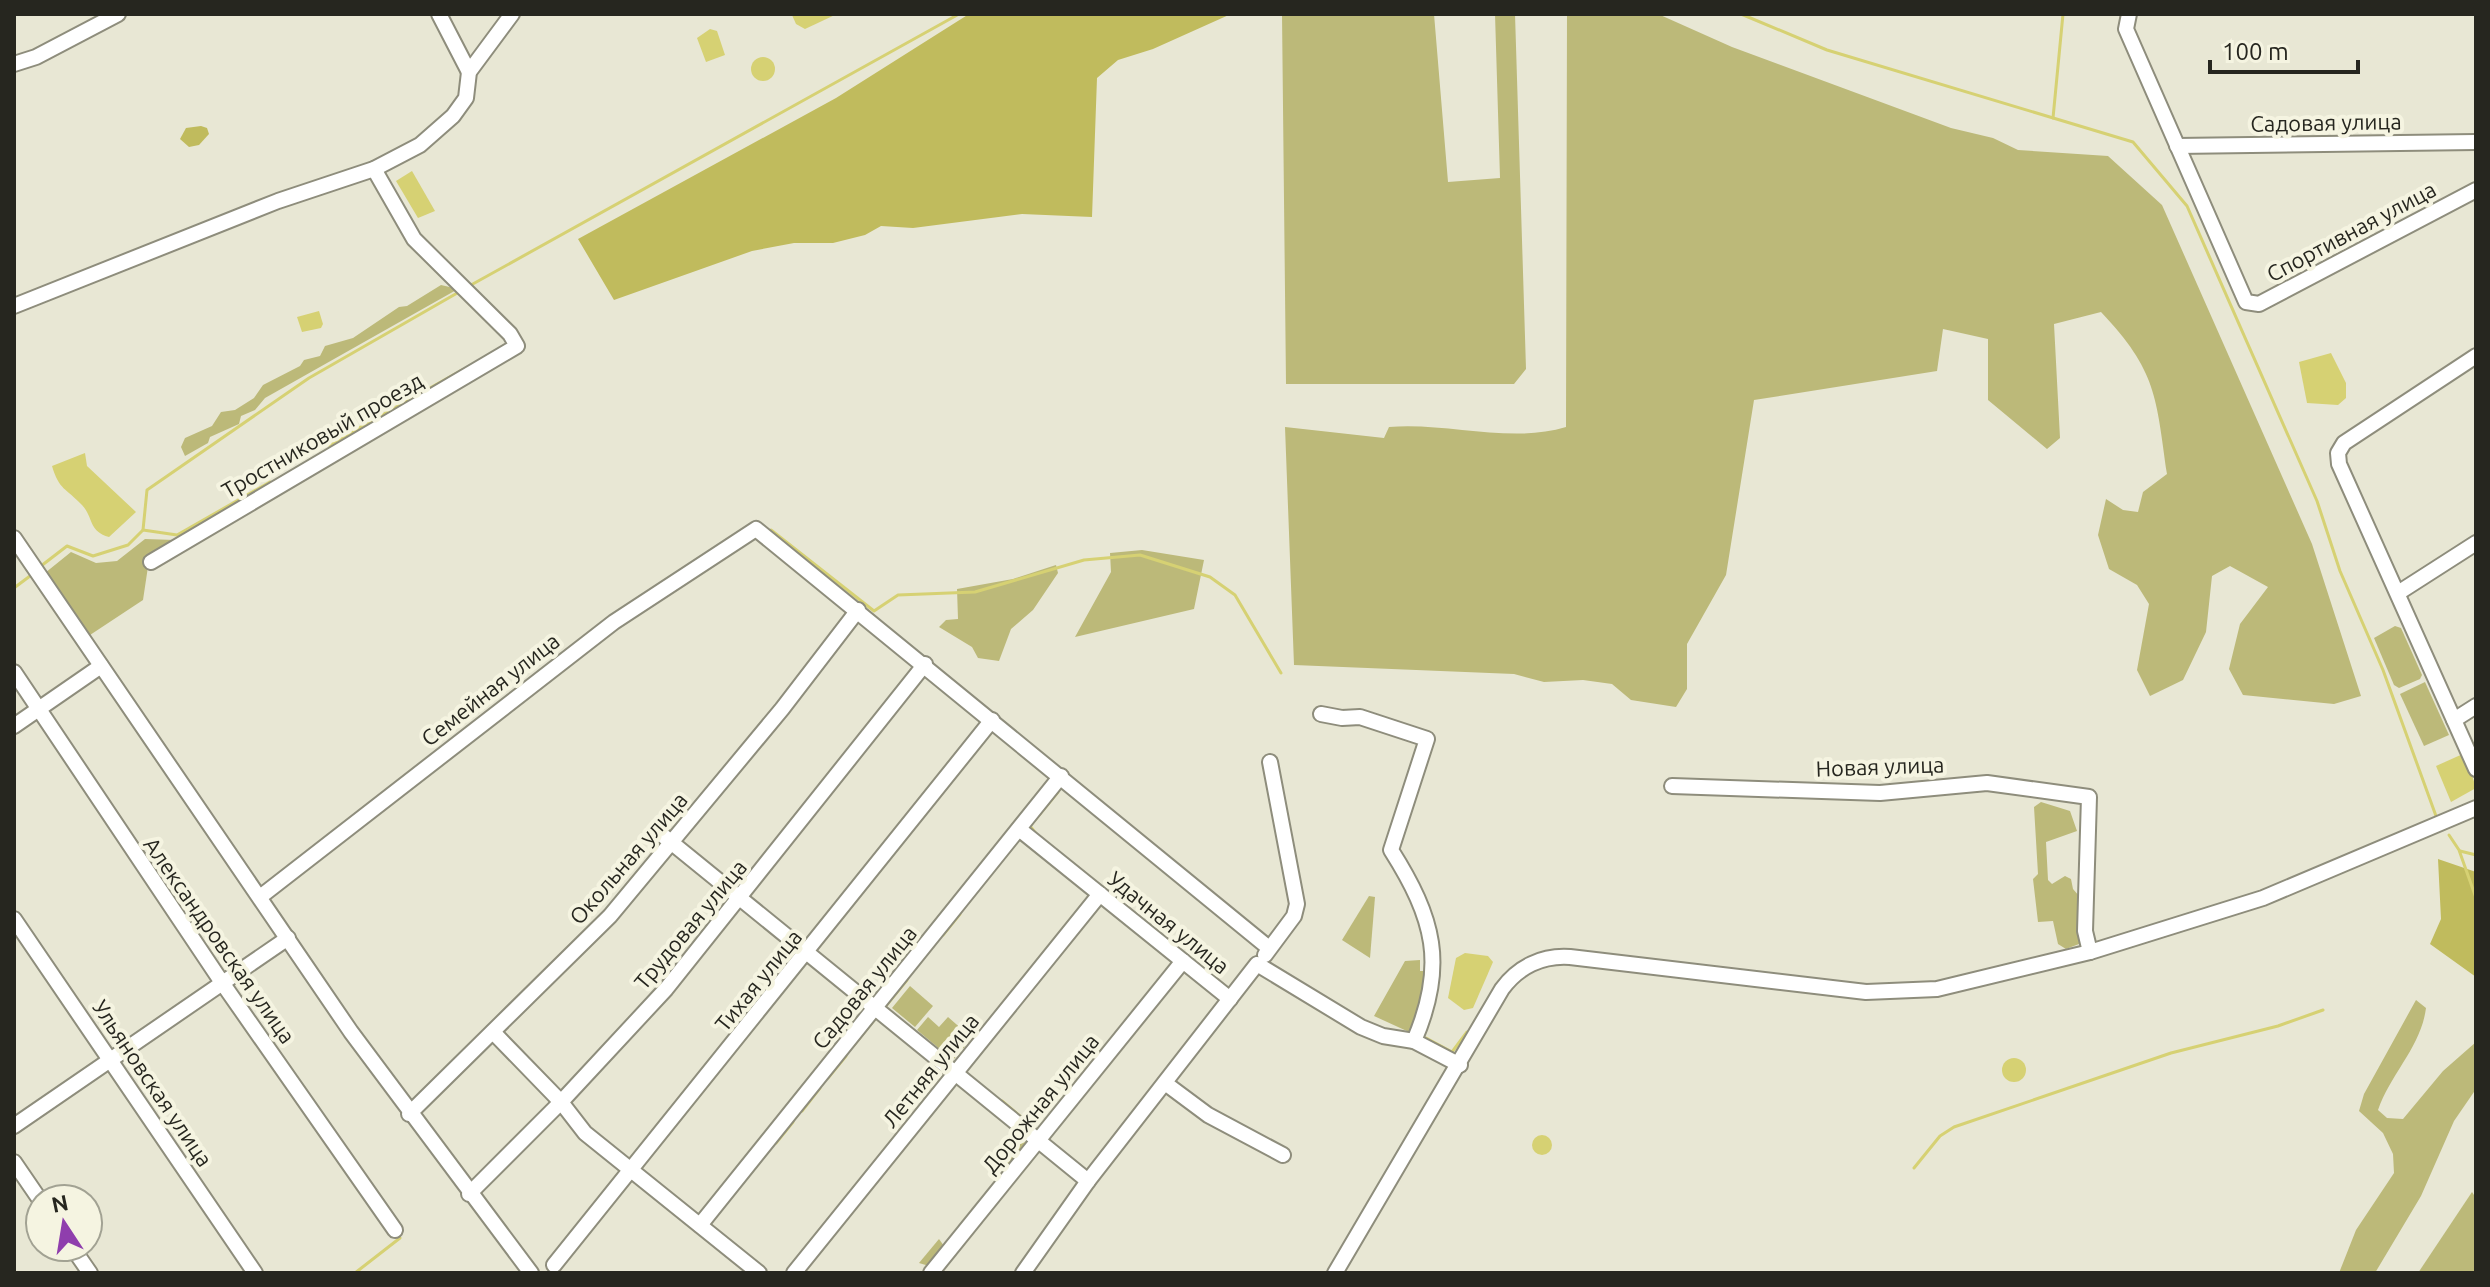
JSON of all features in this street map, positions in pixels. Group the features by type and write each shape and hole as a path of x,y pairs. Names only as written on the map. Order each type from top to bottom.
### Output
{"street":[{"path":"14,64 36,57 118,14"},
{"path":"439,14 469,72"},
{"path":"14,306 278,201 374,169 420,145 453,116 466,98 469,72 512,14"},
{"path":"2129,14 2126,29 2177,146"},
{"name":"Садовая улица","path":"2177,146 2476,142"},
{"name":"Спортивная улица","path":"2177,146 2246,302 2259,304 2476,190"},
{"name":"Тростниковый проезд","path":"151,562 515,348 515,340 510,334 414,239 374,169"},
{"path":"2476,356 2344,443 2338,453 2339,464 2476,769"},
{"name":"Семейная улица","path":"260,897 614,622 756,529 858,610"},
{"path":"14,538 409,1114 531,1273"},
{"path":"2398,593 2476,543"},
{"path":"858,610 1269,948"},
{"name":"Окольная улица","path":"409,1114 603,924 667,838 858,610"},
{"name":"Трудовая улица","path":"469,1194 561,1102 666,989 925,664"},
{"path":"14,726 101,666"},
{"name":"Александровская улица","path":"14,672 34,701 36,710 223,984 395,1230"},
{"path":"2454,720 2476,706"},
{"path":"1321,714 1360,717 1427,739 1391,850 1420,895 1431,945 1432,993 1414,1041"},
{"name":"Тихая улица","path":"554,1265 809,952 992,720"},
{"path":"1257,964 1294,916 1297,904 1270,762"},
{"name":"Садовая улица","path":"700,1225 1061,776"},
{"name":"Новая улица","path":"1672,786 1880,793 1987,783 2089,797 2085,931 2090,952"},
{"path":"1335,1273 1506,983 1522,969 1548,958 1570,957 1886,993 1947,987 2090,952 2263,898 2476,808"},
{"name":"Удачная улица","path":"1019,829 1230,999 1257,964 1361,1027 1383,1036 1414,1041 1460,1065"},
{"path":"667,838 1088,1181"},
{"name":"Летняя улица","path":"794,1273 1100,894"},
{"name":"Ульяновская улица","path":"14,919 255,1273"},
{"path":"14,1126 288,938"},
{"name":"Дорожная улица","path":"931,1273 1183,961"},
{"path":"1023,1273 1088,1181 1230,999"},
{"path":"493,1032 561,1102 585,1133 759,1273"},
{"path":"1165,1083 1208,1115 1283,1155"},
{"path":"14,1162 28,1183"}],"shaded area":[{"path":"837,14 805,29 796,24 792,15"},
{"path":"969,14 1231,14 1153,49 1118,60 1097,78 1092,217 1022,214 913,228 881,226 865,235 833,243 794,243 752,251 614,300 578,239 836,98"},
{"path":"1282,14 1434,14 1448,182 1500,178 1495,14 1515,14 1526,369 1514,384 1286,384"},
{"path":"1567,14 1658,14 1732,47 1951,128 1993,138 2018,150 2108,156 2162,205 2312,544 2361,696 2334,704 2243,695 2229,669 2240,624 2268,587 2230,566 2212,576 2206,632 2183,680 2150,696 2137,670 2149,604 2137,585 2109,569 2098,535 2106,499 2123,510 2138,512 2143,492 2167,474 2151,386 2133,351 2101,312 2054,324 2060,438 2047,449 1988,400 1988,339 1943,329 1937,371 1754,400 1726,575 1687,644 1687,689 1676,707 1631,700 1612,684 1583,680 1544,682 1514,674 1294,665 1285,427 1384,438 1389,427 1523,433 1566,427"},
{"path":"710,29 717,31 725,55 706,62 697,38"},
{"path":"763,57 772,60 775,69 772,78 763,81 754,78 751,69 754,60"},
{"path":"186,128 207,128 209,134 199,145 189,147 180,139"},
{"path":"412,171 435,211 418,218 396,181"},
{"path":"441,285 458,289 265,398 255,410 241,416 239,424 210,437 208,443 185,456 181,447 185,438 212,426 221,412 235,410 254,398 263,385 300,366 304,360 320,356 325,346 353,338 399,307 407,306"},
{"path":"319,311 323,324 321,328 302,332 297,317"},
{"path":"2331,353 2346,383 2346,398 2338,405 2307,403 2299,362"},
{"path":"85,453 87,466 136,512 109,537 94,528 86,510 60,484 52,466"},
{"path":"145,539 175,540 149,560 143,600 90,635 45,573 71,552 96,563 117,561"},
{"path":"1142,550 1204,560 1194,609 1075,637 1111,572 1110,553"},
{"path":"1056,565 1058,573 1033,610 1011,629 999,661 978,658 972,647 939,627 946,620 958,619 957,589 1013,579"},
{"path":"2395,626 2401,628 2422,675 2420,679 2399,688 2394,685 2374,638"},
{"path":"2425,682 2449,735 2424,746 2400,694"},
{"path":"2465,753 2476,788 2451,802 2436,766"},
{"path":"2041,802 2070,811 2077,831 2046,842 2048,880 2052,884 2065,876 2071,879 2073,889 2079,896 2079,944 2066,949 2058,944 2053,921 2038,922 2033,879 2038,874 2034,807"},
{"path":"2438,859 2476,872 2476,977 2430,944 2441,919"},
{"path":"1369,896 1375,897 1370,958 1342,940"},
{"path":"1465,953 1488,956 1493,962 1473,1008 1464,1010 1448,998 1456,958"},
{"path":"1420,960 1420,971 1427,971 1428,978 1409,1032 1374,1016 1405,961"},
{"path":"910,986 933,1006 915,1027 892,1008"},
{"path":"2416,1000 2426,1008 2423,1022 2378,1110 2387,1118 2403,1119 2443,1071 2476,1042 2476,1089 2454,1121 2421,1196 2375,1273 2339,1273 2356,1230 2394,1173 2393,1154 2383,1133 2359,1111 2364,1094"},
{"path":"928,1017 939,1027 948,1017 972,1038 953,1060 917,1030"},
{"path":"2014,1058 2022,1062 2026,1070 2022,1078 2014,1082 2006,1078 2002,1070 2006,1062"},
{"path":"1542,1135 1549,1138 1552,1145 1549,1152 1542,1155 1535,1152 1532,1145 1535,1138"},
{"path":"1027,1136 1030,1139 1011,1167 1000,1159 1011,1146 1016,1149"},
{"path":"2472,1192 2476,1198 2476,1273 2418,1273"},
{"path":"939,1239 944,1246 929,1266 919,1263"}],"waterway":[{"path":"471,285 959,14"},
{"path":"1741,14 1827,50 2133,142 2187,206 2317,501 2340,571 2383,670 2436,816"},
{"path":"2053,118 2063,14"},
{"path":"41,566 67,546 93,556 128,545 143,530 147,490 309,378 459,292"},
{"path":"329,445 462,370"},
{"path":"143,530 177,535 270,482"},
{"path":"771,530 874,611 898,595 975,592 1084,560 1140,555 1210,577 1235,595 1281,673"},
{"path":"14,588 30,576"},
{"path":"1037,835 1030,826 1058,792"},
{"path":"2449,835 2459,850 2476,898"},
{"path":"2460,851 2476,855"},
{"path":"943,935 960,914"},
{"path":"885,1007 907,980"},
{"path":"1914,1168 1940,1136 1954,1127 2171,1053 2278,1026 2323,1010"},
{"path":"854,1045 875,1019"},
{"path":"1426,1038 1452,1052 1467,1032"},
{"path":"828,1078 846,1056"},
{"path":"802,1111 820,1088"},
{"path":"1002,1101 1034,1128"},
{"path":"776,1143 793,1122"},
{"path":"1027,1165 1036,1154"},
{"path":"355,1273 400,1238"}]}
